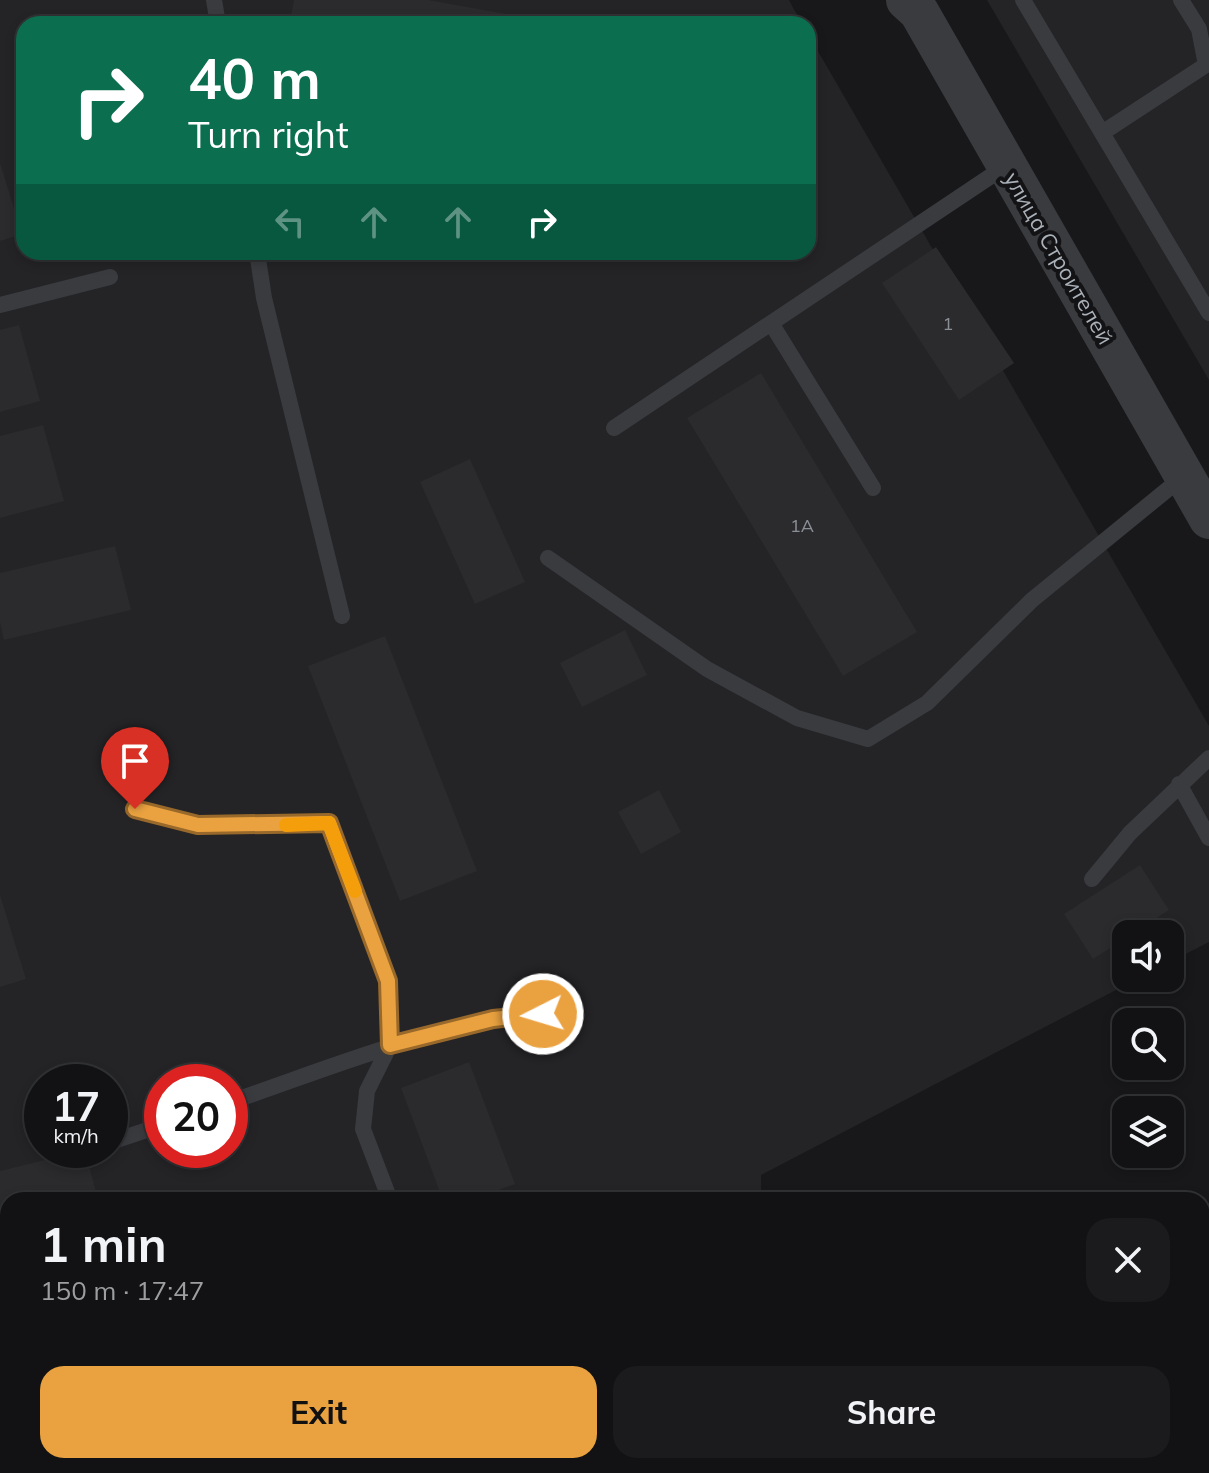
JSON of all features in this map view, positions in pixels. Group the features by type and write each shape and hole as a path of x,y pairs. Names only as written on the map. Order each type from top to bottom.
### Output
{"street":[{"name":"улица Строителей","path":"906,0 919,12 1209,519"}],"lane":[{"path":"1023,0 1209,313"},
{"path":"1102,133 1206,65 1199,29 1181,0"},
{"path":"614,428 1006,166"},
{"path":"258,260 264,298 342,616"},
{"path":"0,305 110,277"},
{"path":"771,323 873,488"},
{"path":"548,558 707,669 797,718 868,739 927,703 1032,600 1184,476"},
{"path":"1092,879 1130,833 1209,758"},
{"path":"1179,784 1209,838"},
{"path":"135,809 198,825 329,823 388,981 390,1045 367,1091 363,1129 387,1192"},
{"path":"248,1096 390,1045 493,1019 543,1014"}],"shaded area":[{"path":"0,0 789,0 798,16 16,16 16,260 816,260 816,48 1209,726 1209,942 1184,955 1184,920 1112,920 1112,992 761,1175 761,1192 0,1192"},
{"path":"987,0 1209,0 1209,380"}],"building":[{"path":"294,0 428,0 517,16 291,16"},
{"path":"0,163 16,215 16,236 0,241"},
{"path":"936,247 1014,363 959,400 882,283"},
{"path":"19,325 40,401 0,412 0,330"},
{"path":"761,373 917,632 843,676 687,418"},
{"path":"43,425 64,501 0,518 0,436"},
{"path":"470,459 525,582 475,604 420,482"},
{"path":"115,546 131,610 4,640 0,622 0,573"},
{"path":"625,630 647,675 582,707 560,663"},
{"path":"385,636 477,871 400,901 308,666"},
{"path":"659,790 681,832 641,854 618,812"},
{"path":"1140,865 1169,910 1154,920 1112,920 1112,947 1093,959 1064,914"},
{"path":"0,895 26,979 0,987"},
{"path":"469,1062 515,1184 494,1192 440,1192 401,1088"},
{"path":"24,1165 24,1168 90,1168 96,1192 0,1192 0,1171"}],"slow traffic":[{"path":"286,825 329,823 355,891"}],"route":[{"path":"135,809 198,825 329,823 388,981 390,1045 493,1019 543,1014"}]}
